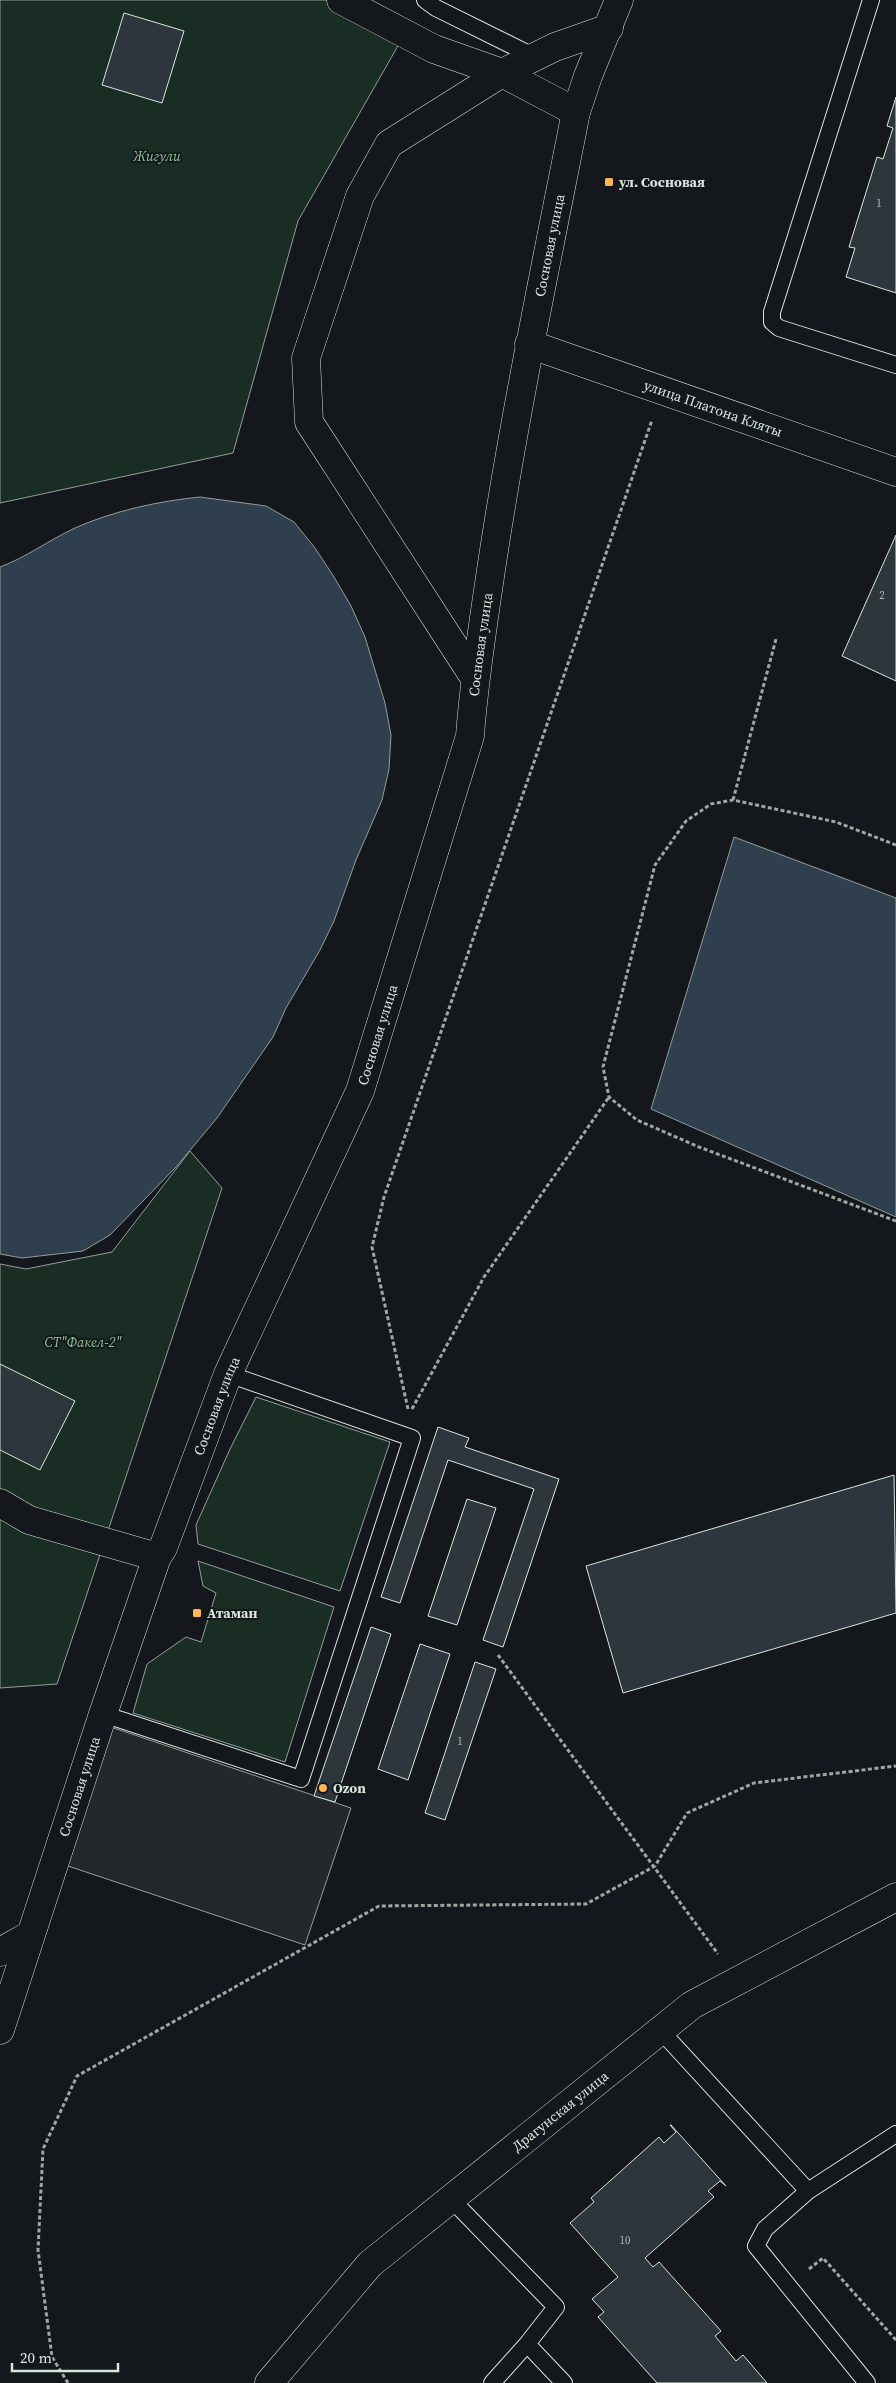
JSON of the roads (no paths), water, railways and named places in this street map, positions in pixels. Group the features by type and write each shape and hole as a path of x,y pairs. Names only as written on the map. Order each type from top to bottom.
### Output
{"street":[{"path":"341,0 434,49 502,73 576,112"},
{"name":"Сосновая улица","path":"0,2030 156,1557 163,1548 228,1374 360,1091 470,736 474,677 498,520 529,344 576,112 588,76 619,0"},
{"path":"474,677 309,422 306,358 360,196 389,144 502,73 535,57 609,28"},
{"name":"улица Платона Кляты","path":"529,344 896,472"},
{"path":"0,1504 29,1520 156,1557"},
{"name":"Драгунская улица","path":"269,2383 370,2264 692,2005 896,1898"},
{"path":"0,1952 30,1935"}],"lane":[{"path":"425,0 436,8 535,57"},
{"path":"871,0 772,312 772,322 780,328 896,365"},
{"path":"103,1714 301,1778 412,1438 228,1374"},
{"path":"660,2031 808,2191"},
{"path":"868,2383 756,2246 765,2229 808,2191 896,2134"},
{"path":"451,2199 556,2307 527,2344 492,2383"},
{"path":"527,2344 564,2383"}],"water":[{"path":"200,497 266,506 294,522 315,548 334,577 351,606 365,637 385,703 391,735 389,769 382,800 356,860 334,921 320,950 286,1008 273,1037 217,1118 176,1167 110,1235 83,1251 22,1258 0,1254 0,567 90,522 152,504"},
{"path":"734,837 896,898 896,1217 651,1109"}],"place":[{"name":"ул. Сосновая","path":"609,182"},
{"name":"Атаман","path":"197,1613"},
{"name":"Ozon","path":"323,1788"}],"park label":[{"name":"Жигули","path":"157,156"},
{"name":"СТ\"Факел-2\"","path":"83,1342"}]}
